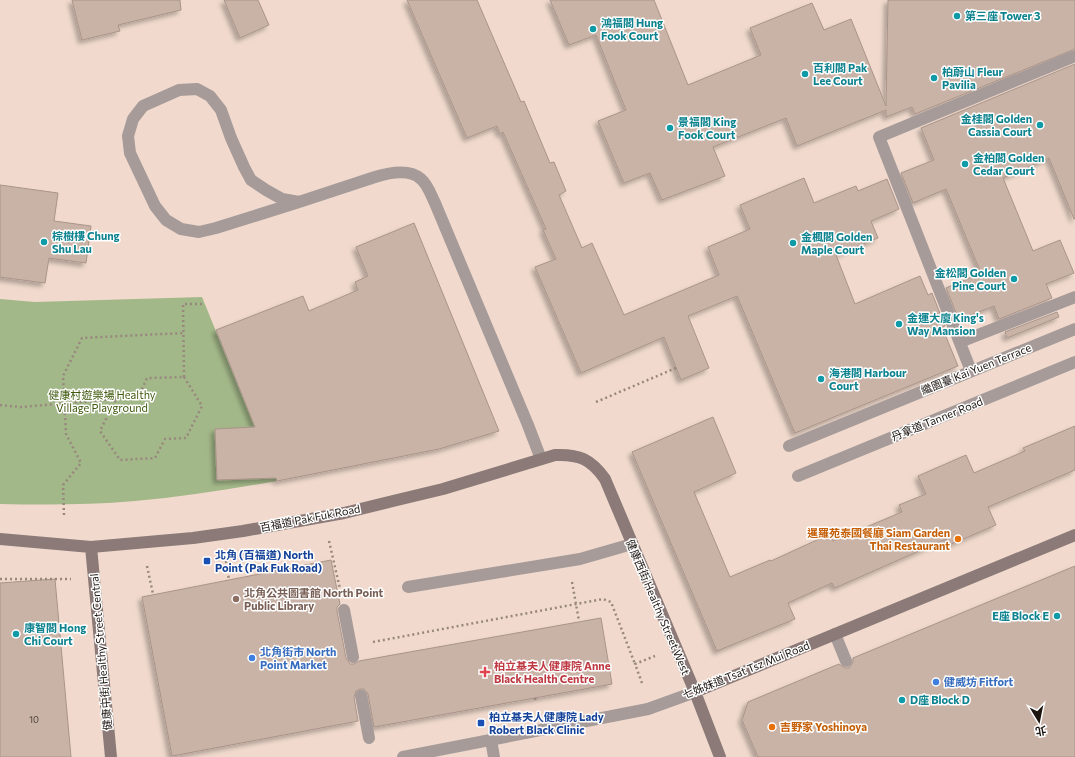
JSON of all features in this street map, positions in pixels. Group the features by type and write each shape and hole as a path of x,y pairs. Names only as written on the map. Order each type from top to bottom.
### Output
{"street":[{"path":"971,371 879,137 1075,56"},
{"path":"299,202 282,199 251,180 239,156 221,110 210,96 197,89 178,90 144,106 133,120 128,136 130,153 155,206 166,220 181,229 199,232 216,228 299,202 386,174 401,172 420,178 427,186 435,204 541,459"},
{"path":"960,342 1075,297"},
{"name":"繼園臺 Kai Yuen Terrace","path":"789,446 1075,329"},
{"name":"丹拿道 Tanner Road","path":"798,476 1075,362"},
{"name":"百福道 Pak Fuk Road","path":"0,539 91,547 198,537 301,521 365,508 443,489 555,455 570,454 584,459 596,467 605,479"},
{"name":"健康西街 Healthy Street West","path":"605,479 695,692 720,757"},
{"name":"七姊妹道 Tsat Tsz Mui Road","path":"403,757 648,710 1075,536"},
{"path":"408,587 580,559 632,544"},
{"name":"健康中街 Healthy Street Central","path":"91,547 111,757"},
{"path":"344,610 352,652"},
{"path":"835,634 846,661"},
{"path":"361,696 369,738"},
{"path":"491,740 494,757"}],"path":[{"path":"116,399 100,431 120,460 155,458 165,439 186,438 202,406 184,377 183,304 205,304"},
{"path":"64,515 64,485 81,463 66,434 63,376 82,338 184,333"},
{"path":"596,402 676,368"},
{"path":"0,405 21,407 138,398 147,378 184,377"},
{"path":"329,541 344,610"},
{"path":"226,561 230,580"},
{"path":"147,564 153,594"},
{"path":"0,579 76,579"},
{"path":"572,580 579,621"},
{"path":"352,652 603,599 611,602 642,683"},
{"path":"635,664 656,656"},
{"path":"535,698 536,703"}],"green space":[{"name":"健康村遊樂場 Healthy Village Playground","path":"202,297 277,481 224,490 135,501 34,505 0,504 0,299 35,302"}],"building":[{"path":"72,0 180,0 181,10 118,25 120,31 82,40"},
{"path":"224,0 258,0 269,25 240,38"},
{"path":"407,0 477,0 521,102 524,101 550,163 554,162 566,191 559,195 582,248 592,243 624,315 719,275 708,247 750,229 740,205 804,178 814,203 856,186 858,191 887,179 899,209 871,221 878,238 836,255 855,304 920,276 928,295 932,293 945,326 942,327 958,366 795,433 737,296 688,316 709,368 681,380 664,337 581,373 535,267 556,259 543,230 546,229 503,132 500,134 497,126 467,138"},
{"path":"550,0 654,0 688,85 761,55 750,28 812,3 824,30 851,19 886,106 888,0 1075,0 1075,49 915,114 912,107 886,117 886,110 797,146 786,118 713,147 725,176 662,200 650,173 624,183 598,121 626,110 596,35 569,45"},
{"path":"1075,64 1075,219 1049,158 1003,178 1033,251 1060,240 1074,273 1046,284 1052,298 999,319 994,306 959,320 946,288 981,273 946,189 913,203 901,173 934,160 921,128"},
{"name":"棕樹樓 Chung Shu Lau","path":"0,185 58,193 54,221 91,226 86,263 49,258 45,283 0,277"},
{"path":"414,223 499,431 439,449 277,481 276,478 217,480 215,429 255,427 216,330 303,296 309,311 358,290 355,282 368,276 356,247"},
{"path":"1057,312 1059,317 1007,338 1005,332"},
{"path":"713,417 736,473 694,492 730,577 770,560 771,561 830,534 833,541 902,512 899,505 926,494 918,476 966,455 974,473 1025,451 1023,448 1075,426 1075,470 988,507 996,525 949,545 946,539 835,588 832,583 788,603 795,619 717,651 632,452"},
{"name":"北角街市 North Point Market","path":"331,560 340,604 337,607 337,611 346,658 350,664 354,664 359,661 601,618 612,684 374,727 368,694 364,689 360,689 356,691 354,697 358,721 172,756 142,597"},
{"name":"健威坊 Fitfort","path":"1075,566 1075,757 758,757 742,720 748,702 839,664 845,668 849,668 853,662 853,658"},
{"path":"55,579 71,757 0,757 0,583"}],"place":[{"name":"第三座 Tower 3","path":"957,16"},
{"name":"鴻福閣 Hung Fook Court","path":"593,29"},
{"name":"百利閣 Pak Lee Court","path":"805,74"},
{"name":"柏蔚山 Fleur Pavilia","path":"934,78"},
{"name":"金桂閣 Golden Cassia Court","path":"1040,125"},
{"name":"景福閣 King Fook Court","path":"670,128"},
{"name":"金柏閣 Golden Cedar Court","path":"965,164"},
{"name":"棕樹樓 Chung Shu Lau","path":"44,242"},
{"name":"金楓閣 Golden Maple Court","path":"793,243"},
{"name":"金松閣 Golden Pine Court","path":"1014,279"},
{"name":"金運大廈 King's Way Mansion","path":"899,324"},
{"name":"海港閣 Harbour Court","path":"821,379"},
{"name":"暹羅苑泰國餐廳 Siam Garden Thai Restaurant","path":"958,539"},
{"name":"北角 (百福道) North Point (Pak Fuk Road)","path":"207,561"},
{"name":"北角公共圖書館 North Point Public Library","path":"236,599"},
{"name":"E座 Block E","path":"1057,616"},
{"name":"康智閣 Hong Chi Court","path":"16,634"},
{"name":"北角街市 North Point Market","path":"252,658"},
{"name":"柏立基夫人健康院 Anne Black Health Centre","path":"485,672"},
{"name":"健威坊 Fitfort","path":"936,682"},
{"name":"D座 Block D","path":"902,700"},
{"name":"柏立基夫人健康院 Lady Robert Black Clinic","path":"481,723"},
{"name":"吉野家 Yoshinoya","path":"772,727"}]}
